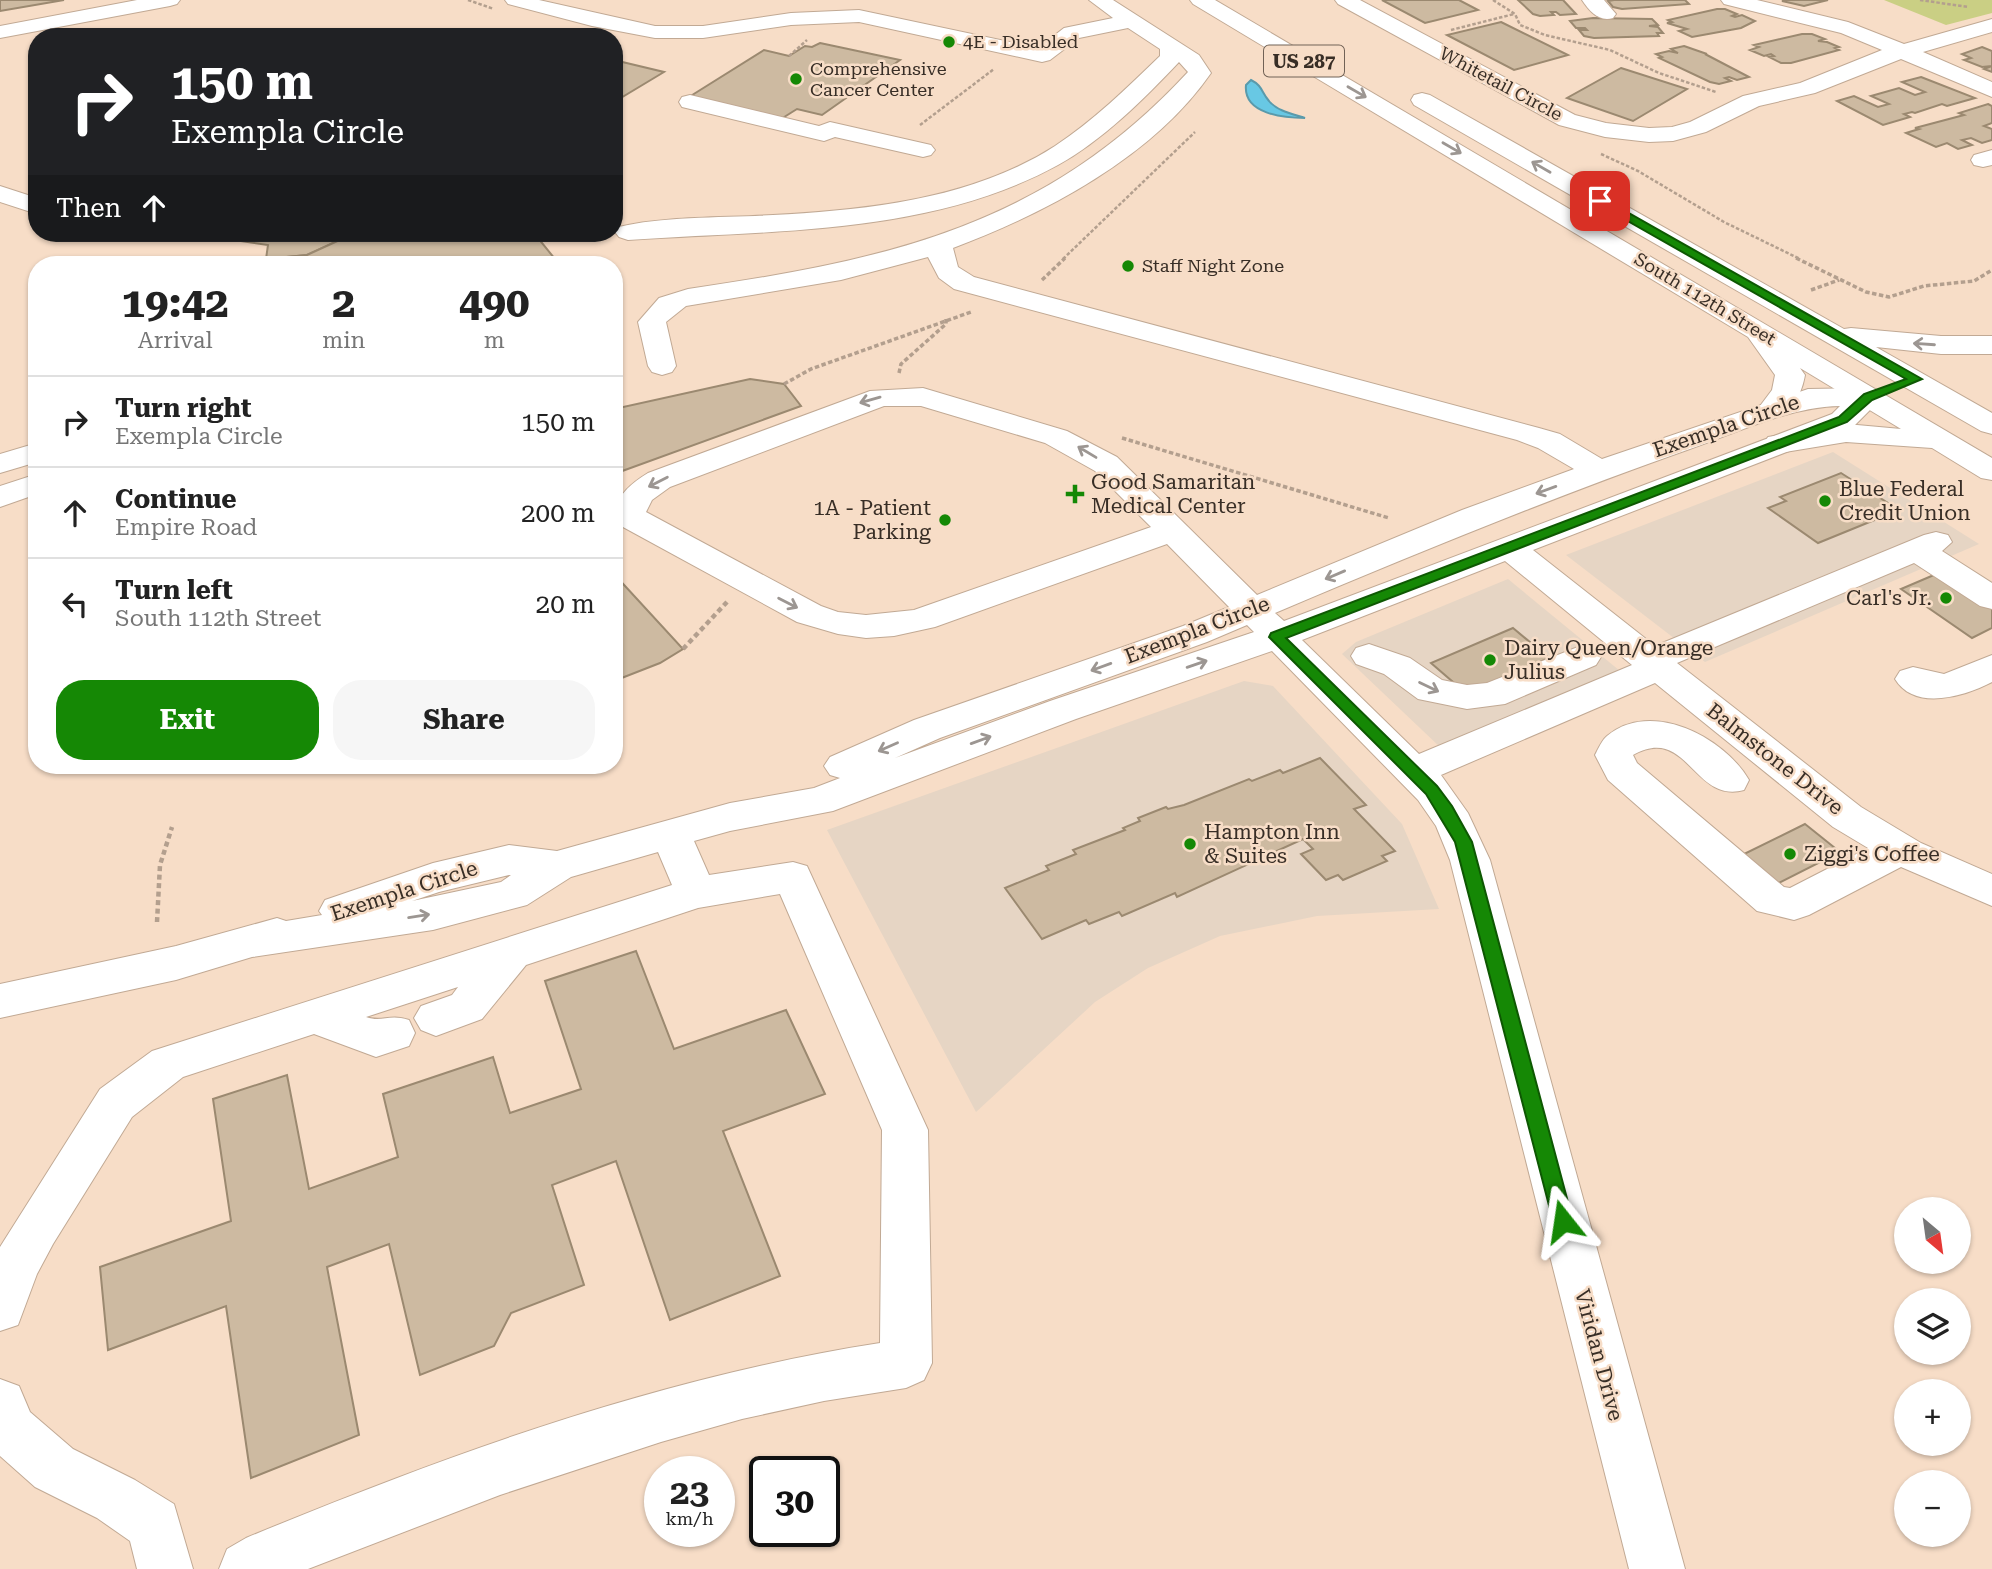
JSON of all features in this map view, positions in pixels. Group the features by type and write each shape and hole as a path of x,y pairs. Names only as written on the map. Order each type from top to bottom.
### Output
{"street":[{"path":"0,32 170,0"},
{"path":"515,0 592,20 665,32 703,32 820,16 859,16 1042,55 1072,33 1131,21"},
{"path":"662,366 652,321 675,300 873,265 940,244 1044,200 1089,174 1122,148 1184,92 1200,73 1191,60 1099,0"},
{"name":"South 112th Street","path":"1200,0 1552,206 1992,471"},
{"name":"Whitetail Circle","path":"1345,0 1566,120 1605,130 1649,135 1673,134 1698,127 1751,101 1807,88 1873,60 1992,25"},
{"path":"1731,0 1848,28 1992,90"},
{"path":"628,232 856,215 913,206 1011,178 1071,146 1171,58 1171,46"},
{"name":"South 112th Street","path":"1404,89 1916,379 1992,425"},
{"path":"690,102 824,134 830,129 922,150"},
{"path":"11,205 28,217"},
{"path":"940,244 944,269 951,277 964,284 1528,434 1549,441 1599,471"},
{"path":"1756,330 1773,349 1790,375 1787,391 1772,410"},
{"path":"1835,334 1941,345 1992,345"},
{"path":"1868,397 1992,351"},
{"name":"Viridan Drive","path":"747,581 634,520 630,512 632,500 659,480 729,443 880,397 923,397 1056,437 1106,464 1413,772 1447,810 1470,860 1550,1173 1657,1569"},
{"name":"Exempla Circle","path":"1263,624 1509,548 1843,420 1868,397"},
{"name":"Exempla Circle","path":"0,1001 254,942 433,914 513,894 557,866 730,817 819,801 1063,710 1263,624 1473,517 1808,398 1868,397"},
{"path":"1779,444 1846,433 1939,439"},
{"path":"0,464 28,455"},
{"path":"0,497 28,486"},
{"path":"747,581 832,623 864,629 893,627 1174,530"},
{"path":"1413,772 1927,546 1992,598"},
{"name":"Balmstone Drive","path":"1509,548 1847,817 1900,850 1992,891"},
{"path":"1369,656 1397,666 1431,690 1467,697 1492,695 1583,657"},
{"path":"1913,679 1928,687 1948,688 1992,667"},
{"path":"1730,780 1687,745 1668,735 1646,733 1619,746 1614,755 1622,771 1772,900 1794,904 1900,850"},
{"path":"671,834 696,893"},
{"path":"0,1308 25,1248 116,1103 168,1064 696,893 793,877 905,1130 906,1363 831,1373 672,1413 441,1488 266,1558 247,1569"},
{"path":"436,1018 467,1007 511,953"},
{"path":"316,1017 376,1039 393,1033"},
{"path":"0,1404 10,1430 54,1468 116,1499 154,1524 165,1569"}],"path":[{"path":"1493,0 1515,14 1520,25 1545,35 1610,50 1659,73 1751,101"},
{"path":"1920,0 1970,8"},
{"path":"1417,39 1515,14"},
{"path":"897,144 1003,62"},
{"path":"784,384 811,369 962,313 979,311 1012,320 1021,312 1024,300 1195,132"},
{"path":"1594,151 1638,172 1724,222 1866,292 1889,297 1924,286 1974,281 1992,270"},
{"path":"901,375 898,371 901,364 946,324 946,319"},
{"path":"1111,436 1389,518"},
{"path":"683,649 747,581"},
{"path":"157,922 160,865 172,827"}],"shaded area":[{"path":"1833,452 1979,544 1705,662 1566,555"},
{"path":"1508,579 1642,689 1461,767 1342,654 1356,642"},
{"path":"1244,681 1273,686 1402,824 1439,909 1317,916 1220,936 1148,968 1095,1002 976,1112 827,830"}],"green space":[{"path":"1884,0 1992,0 1992,13 1946,25"}],"water":[{"path":"1251,80 1276,107 1305,118 1276,115 1258,108 1247,95 1246,85"}],"building":[{"path":"0,0 64,0 0,11"},
{"path":"1382,0 1459,0 1478,10 1425,23"},
{"path":"1518,0 1563,0 1576,14 1560,15 1551,12 1554,15 1540,16 1533,14"},
{"path":"1685,0 1689,4 1622,9 1613,7 1608,1"},
{"path":"1786,0 1828,0 1804,6 1782,1"},
{"path":"1725,9 1737,14 1732,16 1742,15 1755,21 1741,28 1692,37 1679,31 1687,29 1667,23 1672,22 1668,20"},
{"path":"1593,18 1652,19 1658,25 1649,26 1658,27 1663,33 1657,33 1659,36 1594,38 1584,36 1579,30 1587,30 1576,28 1570,21"},
{"path":"1501,22 1568,55 1514,70 1447,35"},
{"path":"1812,34 1825,39 1818,41 1839,47 1835,48 1839,50 1791,63 1781,63 1769,57 1774,56 1771,54 1764,56 1750,50 1759,47 1754,45"},
{"name":"Comprehensive Cancer Center","path":"820,43 900,60 822,115 797,109 781,119 689,97 764,50 789,56 805,46 812,47"},
{"path":"1684,46 1707,54 1749,77 1737,80 1729,77 1725,78 1731,81 1719,84 1710,82 1659,58 1662,57 1656,54 1669,51 1678,53 1671,49"},
{"path":"1982,47 1992,51 1992,66 1982,67 1964,60 1971,58 1962,54"},
{"path":"623,62 664,72 623,97"},
{"path":"1621,68 1687,89 1633,121 1567,98"},
{"path":"1921,77 1975,98 1904,114 1910,117 1883,125 1837,101 1854,96 1878,107 1889,104 1871,96 1899,88 1915,95 1925,92 1902,82"},
{"path":"1988,104 1992,106 1992,123 1984,126 1992,129 1992,140 1982,143 1971,138 1962,140 1972,145 1958,149 1947,143 1936,147 1906,133 1919,129 1915,128 1964,115 1959,113"},
{"path":"247,242 335,242 307,255 297,256 266,256 268,245"},
{"path":"335,242 541,242 553,256 297,256 307,255"},
{"path":"750,379 784,384 801,406 623,471 623,407"},
{"path":"1841,473 1899,510 1818,543 1768,508 1786,501 1780,497"},
{"name":"Carl's Jr.","path":"1941,572 1992,606 1992,628 1972,638 1901,589"},
{"path":"623,584 683,649 660,663 623,677"},
{"name":"Dairy Queen/Orange Julius","path":"1513,628 1549,658 1467,694 1431,663"},
{"name":"Hampton Inn & Suites","path":"1320,758 1366,805 1354,809 1395,851 1382,856 1387,861 1343,880 1338,875 1326,880 1301,854 1313,849 1303,839 1177,897 1175,893 1122,916 1119,912 1089,924 1086,920 1042,939 1005,888 1049,870 1046,866 1076,854 1073,850 1125,830 1123,828 1140,821 1138,818 1166,807 1168,809 1184,805 1249,779 1252,781 1280,770 1283,773"},
{"name":"Ziggi's Coffee","path":"1805,824 1840,852 1775,885 1740,856"},
{"path":"636,951 674,1049 786,1010 825,1094 723,1131 780,1276 670,1320 616,1161 552,1185 584,1285 511,1313 494,1346 420,1375 389,1244 327,1267 359,1435 251,1478 226,1306 108,1350 100,1267 231,1221 213,1099 287,1075 309,1189 398,1157 383,1094 493,1057 510,1113 581,1089 545,981"}],"place":[{"name":"4E - Disabled","path":"949,42"},
{"name":"Comprehensive Cancer Center","path":"796,79"},
{"name":"Staff Night Zone","path":"1128,266"},
{"name":"Good Samaritan Medical Center","path":"1075,494"},
{"name":"Blue Federal Credit Union","path":"1825,501"},
{"name":"1A - Patient Parking","path":"945,520"},
{"name":"Carl's Jr.","path":"1946,598"},
{"name":"Dairy Queen/Orange Julius","path":"1490,660"},
{"name":"Hampton Inn & Suites","path":"1190,844"},
{"name":"Ziggi's Coffee","path":"1790,854"}],"route":[{"path":"1563,1221 1464,842 1447,810 1432,790 1276,637 1843,420 1868,397 1916,379 1600,201"}]}
